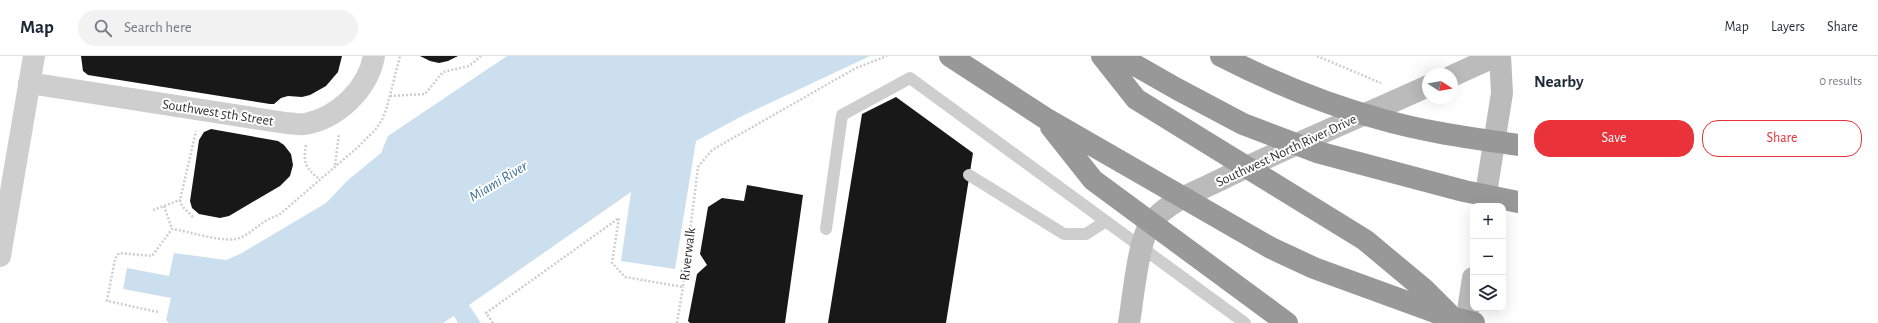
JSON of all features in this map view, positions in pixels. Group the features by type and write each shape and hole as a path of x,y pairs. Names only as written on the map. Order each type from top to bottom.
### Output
{"highway":[{"path":"950,56 1044,118 1278,252 1314,268 1389,296 1446,316 1474,323"},
{"path":"1102,56 1136,99 1365,240 1425,290 1458,323"},
{"path":"1119,56 1176,89 1243,124 1317,152 1464,191 1518,202"},
{"path":"1221,56 1264,78 1380,120 1447,134 1518,145"},
{"path":"1044,118 1093,180 1287,323"}],"street":[{"path":"0,256 34,56"},
{"name":"Southwest 5th Street","path":"29,83 286,123 304,124 321,119 331,114 357,94 369,73 374,56"},
{"path":"1458,73 1496,56"},
{"path":"1484,203 1502,93 1500,56"},
{"name":"Southwest North River Drive","path":"1142,247 1151,223 1177,202 1235,172 1422,89"},
{"path":"1130,323 1142,247"},
{"path":"1466,323 1470,297"}],"lane":[{"path":"826,229 842,115 910,78 1245,323"},
{"path":"969,175 1064,234 1086,234 1106,221"}],"path":[{"path":"172,229 215,238 241,238 267,219 279,215 335,165 358,147 382,120 390,96 400,56"},
{"path":"390,96 425,94 443,72 469,66 481,56"},
{"name":"Riverwalk","path":"493,323 486,313 619,218 612,263 625,277 683,288 698,167 712,150 856,68 887,56"},
{"path":"1317,56 1382,84"},
{"path":"193,217 182,206 180,200 197,124"},
{"path":"335,165 340,130"},
{"path":"308,140 304,159 309,170 319,179"},
{"path":"153,210 180,200"},
{"path":"164,206 172,229"},
{"path":"158,312 107,302 108,294 115,259 119,253 152,256 172,229"},
{"path":"677,323 683,288"}],"water":[{"name":"Miami River","path":"507,56 870,56 742,116 696,141 675,269 621,261 631,192 469,305 481,323 458,323 454,316 443,323 169,323 166,320 171,298 123,289 127,268 169,276 174,253 226,260 240,254 326,203 348,180 381,153 388,136"}],"building":[{"path":"81,56 342,56 338,72 326,86 310,95 302,97 288,96 281,98 274,104 270,104 88,75 83,71"},
{"path":"420,56 458,56 448,61 439,63 430,61"},
{"path":"896,97 973,153 946,323 828,323 862,114"},
{"path":"211,129 278,141 284,145 291,154 293,165 290,176 280,186 229,216 220,218 199,214 192,208 190,201 199,140 204,132"},
{"path":"747,185 803,195 785,323 690,323 688,321 697,274 707,265 700,254 708,207 722,198 744,201"}]}
